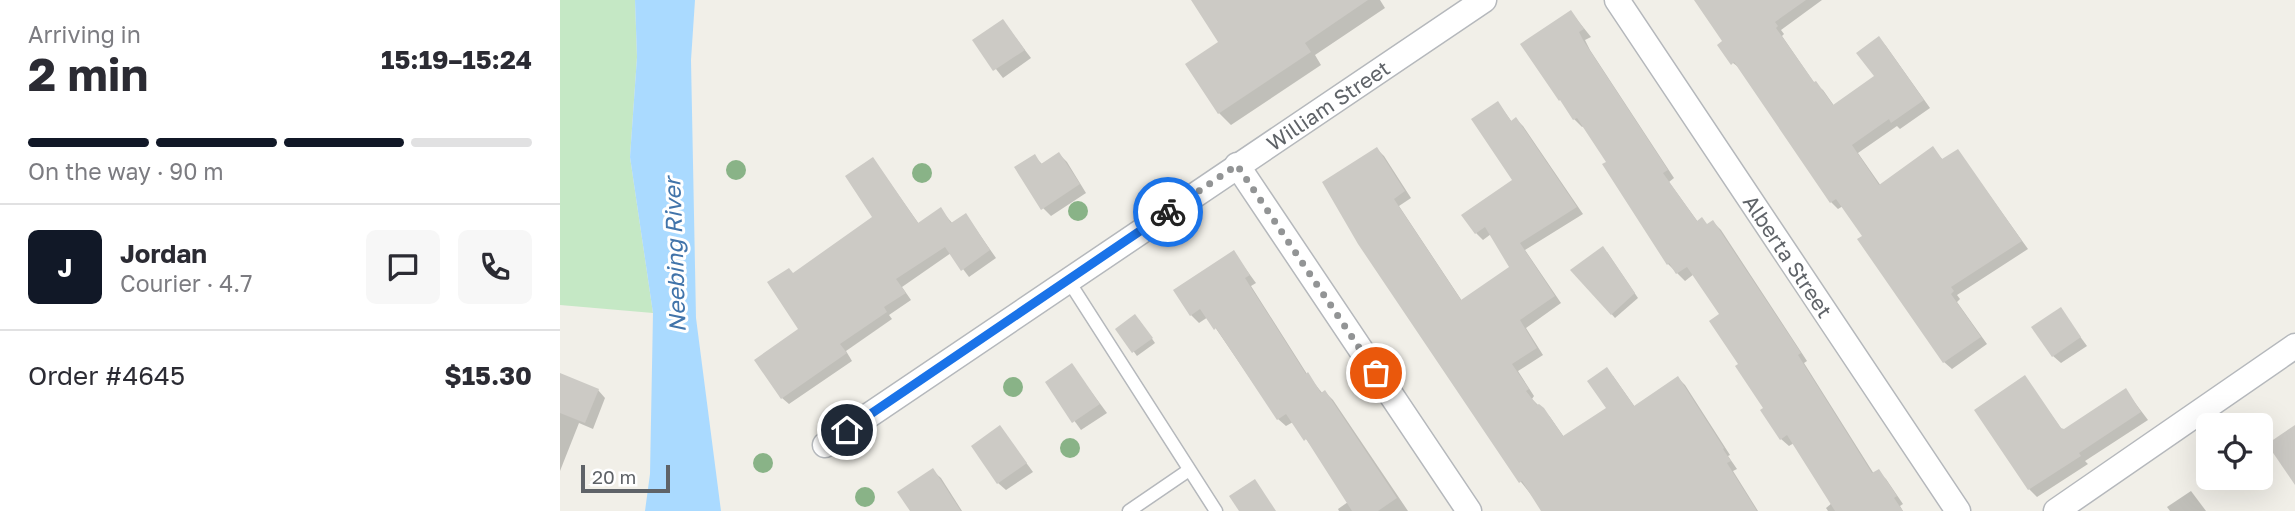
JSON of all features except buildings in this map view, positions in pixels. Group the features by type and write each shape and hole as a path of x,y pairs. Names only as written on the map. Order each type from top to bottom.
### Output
{"street":[{"name":"William Street","path":"825,445 1484,0"},
{"name":"Alberta Street","path":"1618,0 1958,511"},
{"path":"1237,165 1468,511"},
{"path":"2056,511 2295,346"}],"lane":[{"path":"1068,280 1216,511"},
{"path":"1129,511 1189,470"}],"green space":[{"path":"560,0 635,0 637,57 630,157 653,313 560,305"}],"water":[{"name":"Neebing River","path":"635,0 695,0 691,60 696,318 721,511 645,511 650,474 653,313 630,157 637,57"}],"way so far":[{"path":"1168,212 1237,165 1376,373"}],"route":[{"path":"847,430 1168,212"}]}
